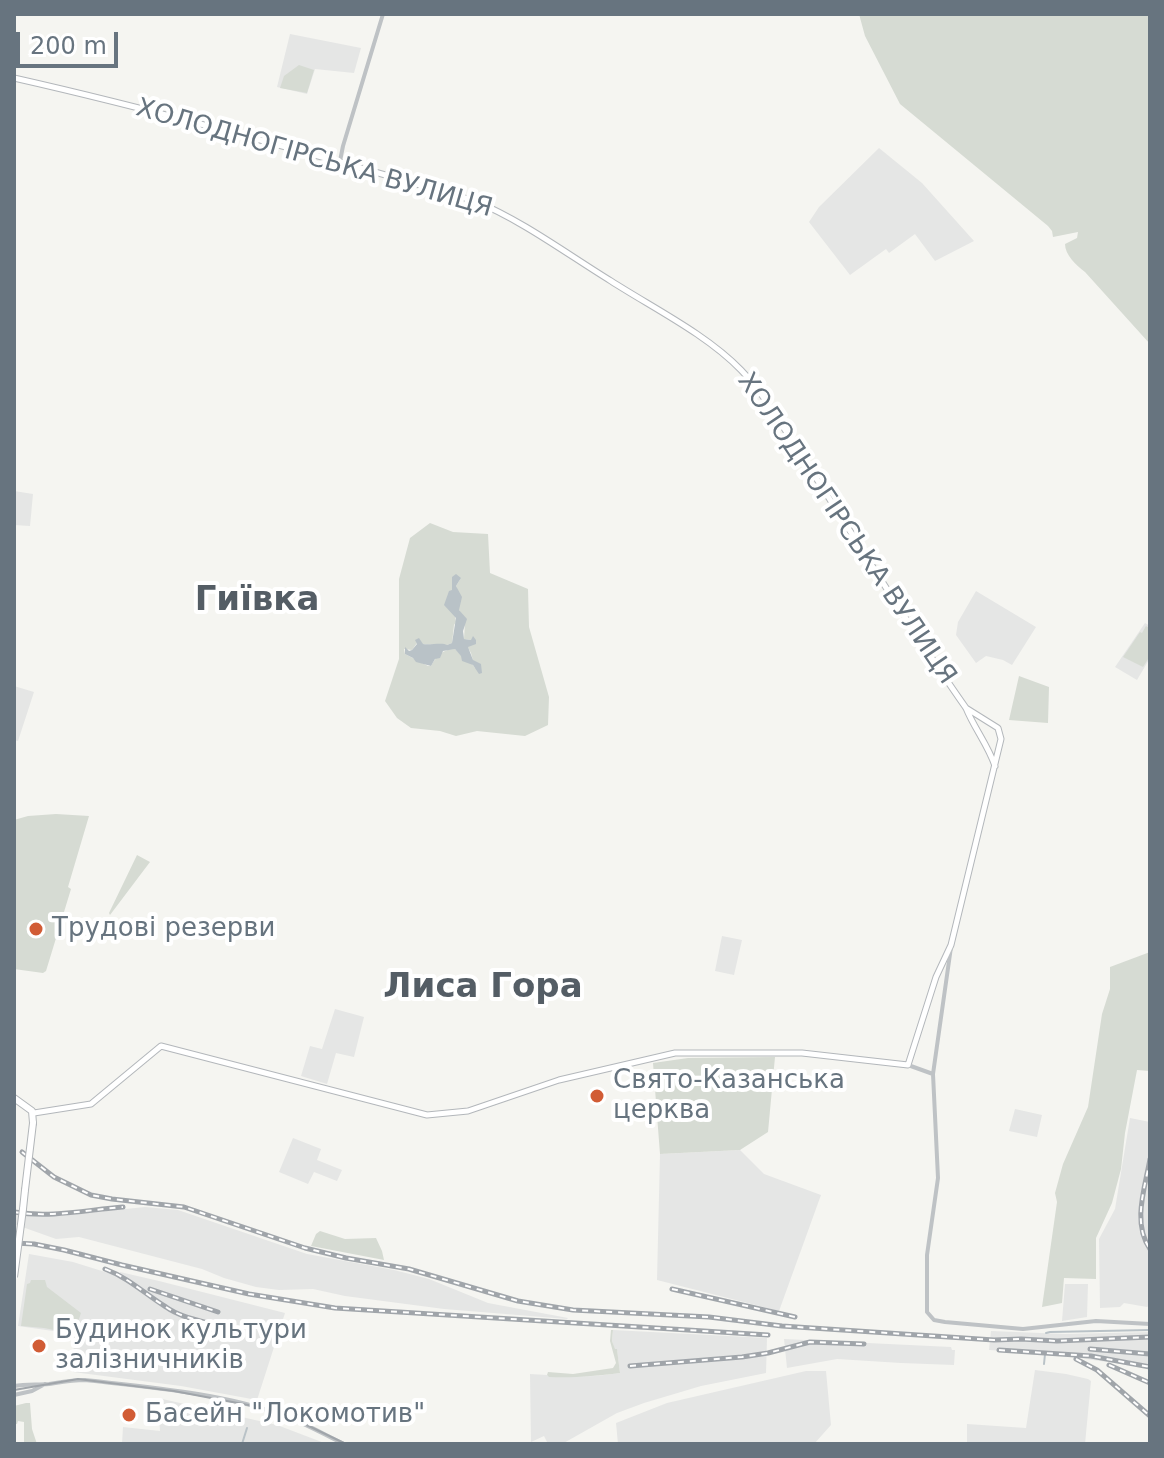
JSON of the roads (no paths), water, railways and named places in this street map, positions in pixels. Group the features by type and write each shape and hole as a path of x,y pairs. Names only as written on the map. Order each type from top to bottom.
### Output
{"main road":[{"name":"ХОЛОДНОГІРСЬКА ВУЛИЦЯ","path":"14,78 150,110 475,201 492,208 722,353 741,370 758,392 966,708 977,730"},
{"name":"ХОЛОДНОГІРСЬКА ВУЛИЦЯ","path":"966,708 985,721"},
{"path":"14,1098 34,1113 91,1104 161,1046 427,1115 468,1111 559,1080 675,1053 802,1053 908,1065 936,977 951,945 995,767 1001,736 998,728 985,721 978,725 977,730 995,767"},
{"path":"985,743 1000,743"},
{"path":"14,1277 34,1113"}],"street":[{"path":"340,162 383,14"},
{"path":"951,945 933,1074 938,1178 927,1255 927,1312 934,1320 945,1322 1023,1329 1096,1321 1150,1324"},
{"path":"908,1065 933,1074"},
{"path":"14,1386 70,1380 175,1391 280,1414 344,1444"},
{"path":"14,1395 45,1384"}],"waterway":[{"path":"1046,1333 1150,1330"},
{"path":"1044,1364 1045,1354"},
{"path":"242,1444 247,1428"}],"tram line":[{"path":"14,1390 78,1379 174,1391 264,1408 346,1444"}],"railway":[{"path":"22,1152 54,1177 91,1195 184,1207 305,1248 409,1269 518,1301 573,1310 709,1317 782,1326 994,1340 1150,1337"},
{"path":"1150,1159 1141,1217 1150,1249"},
{"path":"14,1212 55,1214 123,1207"},
{"path":"14,1243 64,1250 249,1294 335,1308 768,1335"},
{"path":"105,1269 171,1310 215,1325"},
{"path":"150,1289 218,1312"},
{"path":"672,1289 795,1317"},
{"path":"630,1366 742,1357 810,1342 864,1344"},
{"path":"1090,1349 1150,1354"},
{"path":"999,1350 1091,1356 1150,1367"},
{"path":"1076,1359 1097,1370 1150,1416"},
{"path":"1109,1365 1150,1383"}],"place":[{"name":"Трудові резерви","path":"36,929"},
{"name":"Свято-Казанська церква","path":"597,1096"},
{"name":"Будинок культури залізничників","path":"39,1346"},
{"name":"Басейн \"Локомотив\"","path":"129,1415"}],"district":[{"name":"Гиївка","path":"257,601"},
{"name":"Лиса Гора","path":"483,988"}]}
